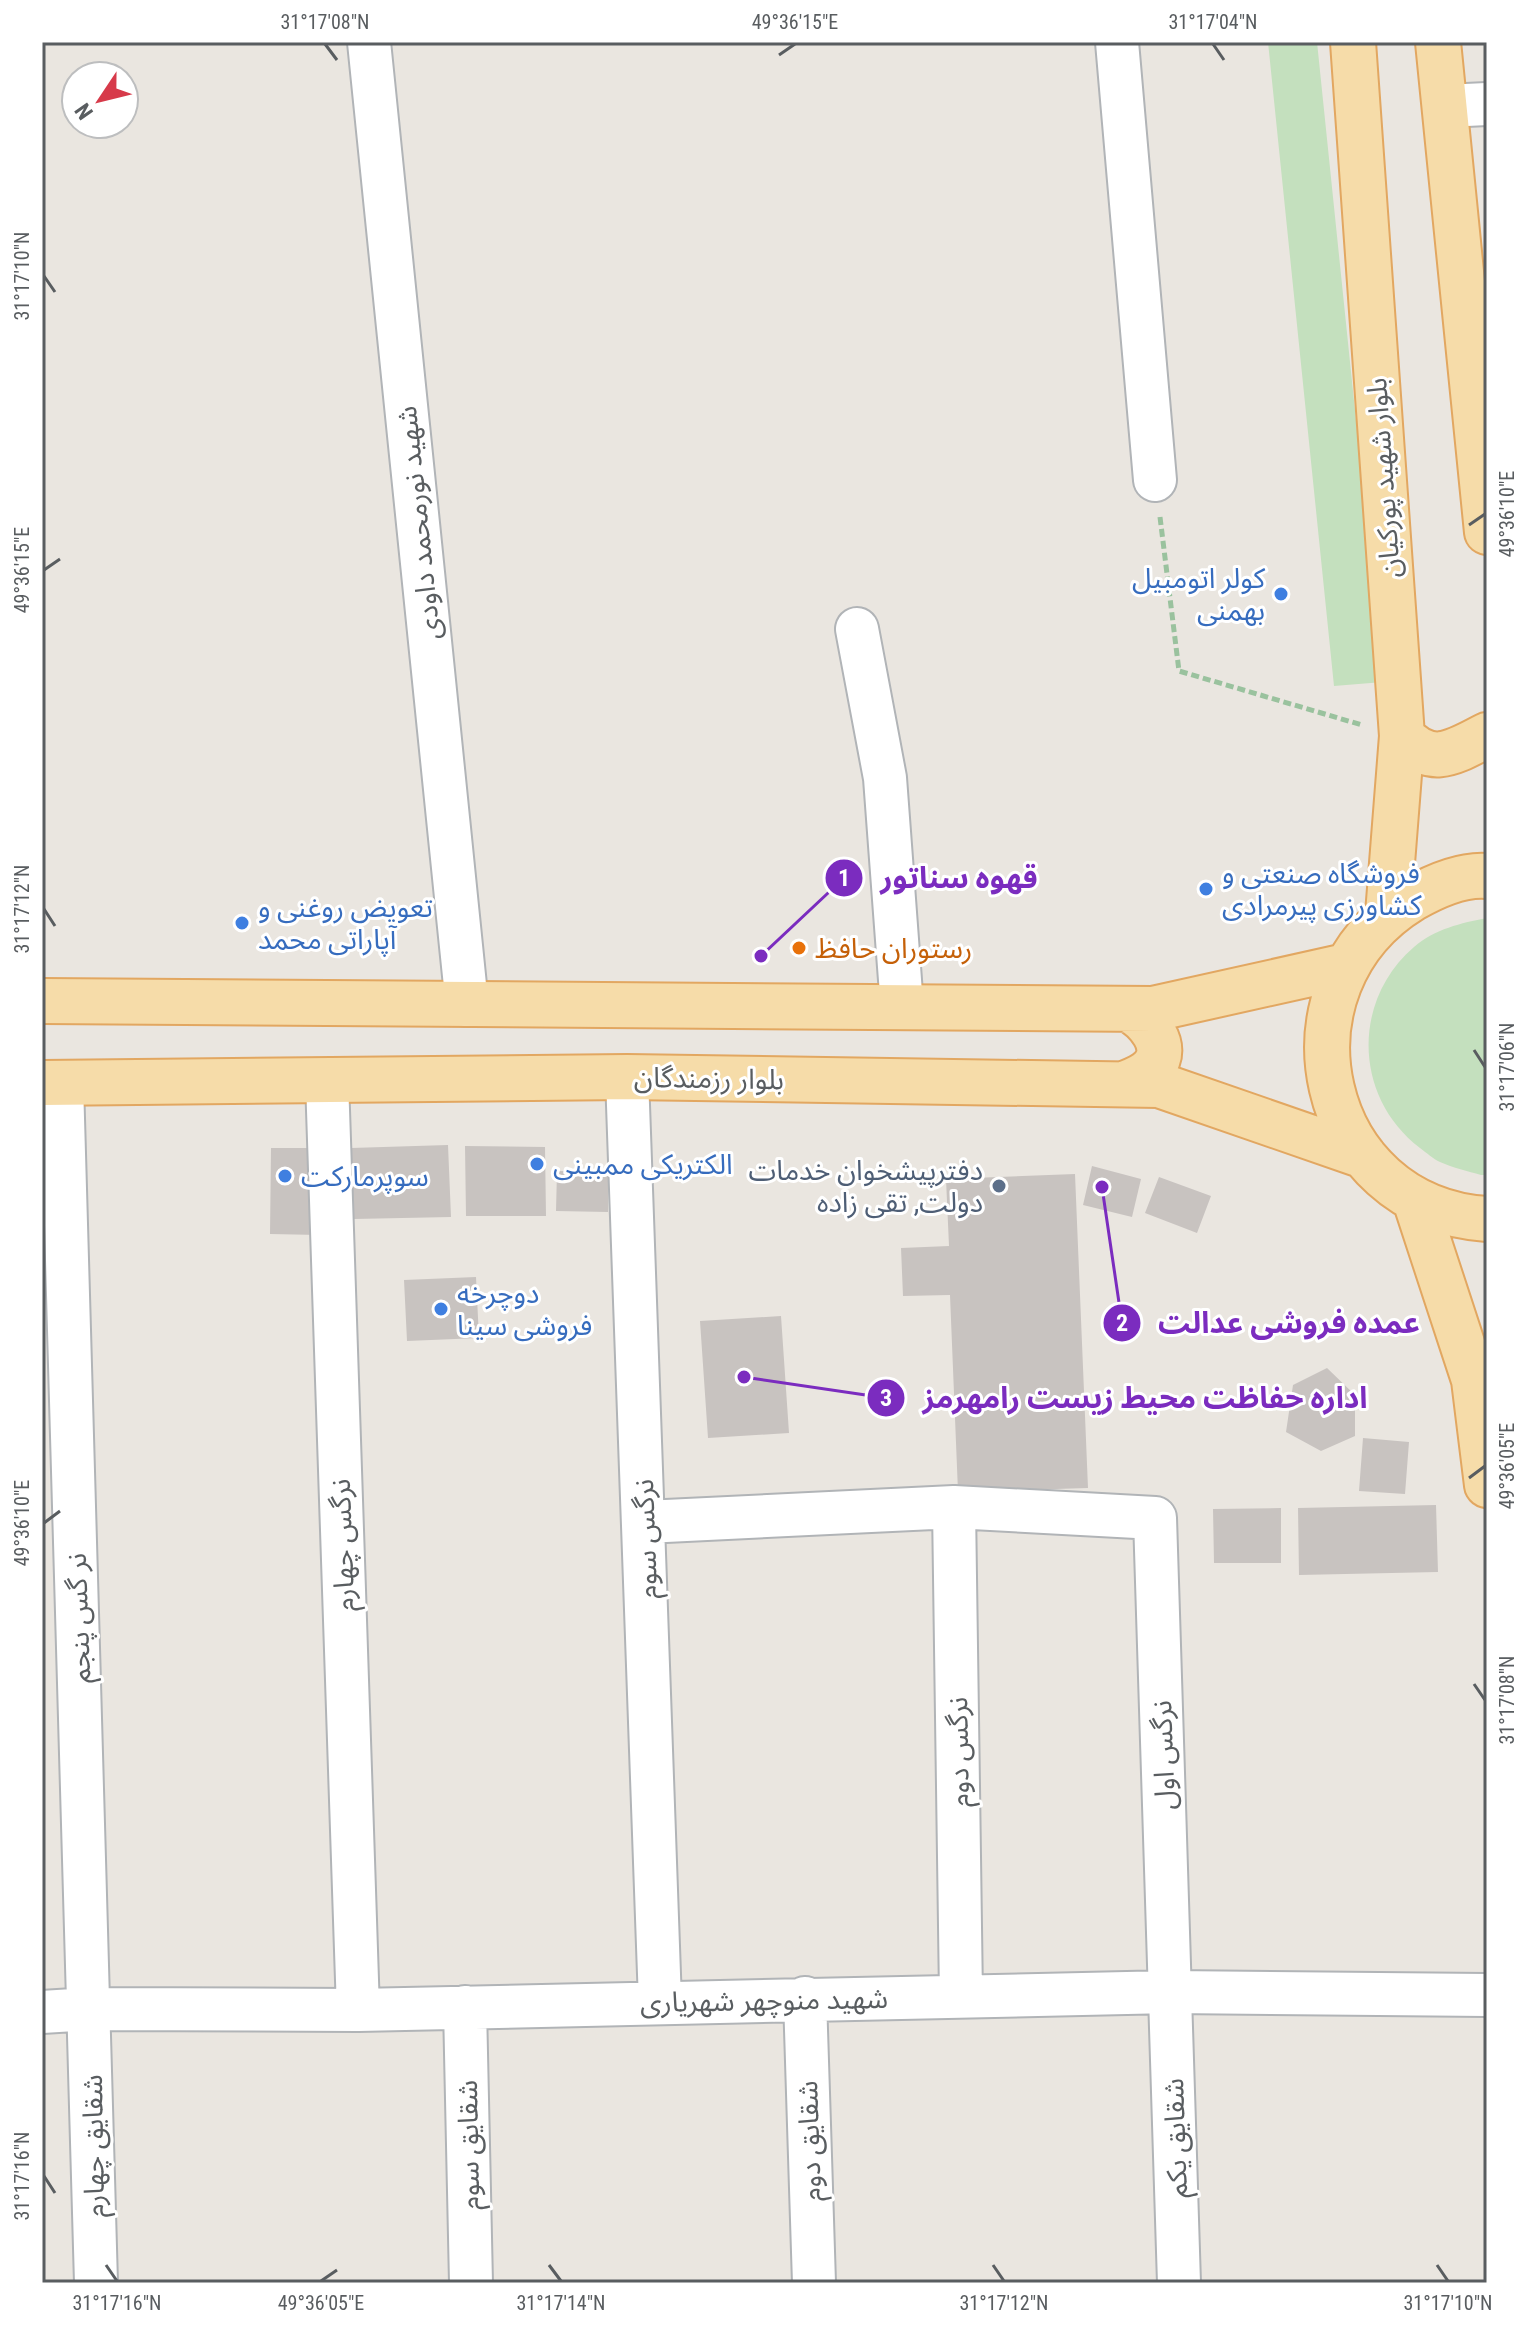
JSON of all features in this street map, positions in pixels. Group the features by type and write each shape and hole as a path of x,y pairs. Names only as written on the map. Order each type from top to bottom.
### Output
{"main road":[{"name":"بلوار شهید پورکیان","path":"1353,42 1402,736 1388,914"},
{"path":"1438,42 1466,105 1487,532"},
{"path":"1402,736 1420,751 1444,755 1487,735"},
{"path":"1487,876 1432,888 1388,914 1365,938 1346,966 1329,1013 1326,1063 1338,1113 1364,1156 1387,1180 1415,1200 1464,1217 1487,1219"},
{"path":"42,1001 1153,1009 1346,966"},
{"path":"1124,1084 1155,1065 1158,1051 1158,1039 1151,1028 1141,1016 1128,1009"},
{"name":"بلوار رزمندگان","path":"52,1083 627,1077 1159,1085 1364,1156"},
{"path":"1415,1200 1474,1380 1486,1476"}],"street":[{"name":"شهید نورمحمد داودی","path":"369,42 467,1005"},
{"path":"1117,42 1155,480"},
{"path":"857,629 885,778 902,1007"},
{"name":"نرگس سوم","path":"627,1077 660,2002"},
{"name":"نرگس چهارم","path":"327,1080 358,2010"},
{"name":"نر گس پنجم","path":"52,1083 59,1555 90,2009"},
{"path":"645,1522 954,1507"},
{"name":"نرگس اول","path":"954,1507 1155,1518 1171,1992"},
{"name":"نرگس دوم","path":"954,1507 961,1996"},
{"name":"شهید منوچهر شهریاری","path":"42,2012 90,2009 358,2010 1171,1992 1487,1995"},
{"name":"شقایق یکم","path":"1171,1992 1179,2283"},
{"name":"شقایق دوم","path":"805,1998 814,2283"},
{"name":"شقایق سوم","path":"465,2007 471,2283"},
{"name":"شقایق چهارم","path":"90,2009 96,2283"}],"path":[{"path":"1155,480 1179,671 1402,736"}],"green space":[{"path":"1268,42 1317,42 1383,682 1334,686"},
{"path":"1487,918 1487,1175 1481,1175 1437,1161 1398,1127 1382,1103 1372,1077 1369,1049 1371,1021 1379,994 1393,969 1414,947 1439,931"}],"building":[{"path":"448,1145 451,1217 354,1219 351,1148"},
{"path":"465,1146 545,1147 546,1216 466,1216"},
{"path":"271,1148 319,1148 319,1235 270,1234"},
{"path":"1092,1166 1141,1179 1132,1217 1083,1205"},
{"path":"557,1171 608,1172 608,1212 556,1211"},
{"path":"1075,1174 1088,1488 958,1492 950,1295 903,1296 901,1248 949,1246 946,1179"},
{"path":"1159,1177 1211,1196 1197,1233 1145,1213"},
{"name":"دوچرخه فروشی سینا","path":"476,1277 479,1338 407,1341 404,1280"},
{"path":"781,1316 789,1433 708,1438 700,1321"},
{"path":"1327,1368 1355,1395 1355,1436 1321,1451 1286,1432 1293,1385"},
{"path":"1363,1438 1409,1442 1405,1494 1359,1491"},
{"path":"1436,1505 1438,1572 1299,1575 1298,1508"},
{"path":"1281,1508 1281,1563 1214,1563 1213,1509"}],"place":[{"name":"کولر اتومبیل بهمنی","path":"1281,594"},
{"name":"فروشگاه صنعتی و کشاورزی پیرمرادی","path":"1206,889"},
{"name":"تعویض روغنی و آپاراتی محمد","path":"242,923"},
{"name":"رستوران حافظ","path":"799,948"},
{"name":"قهوه سناتور","path":"761,956"},
{"name":"الکتریکی ممبینی","path":"537,1164"},
{"name":"سوپرمارکت","path":"285,1176"},
{"name":"دفترپیشخوان خدمات دولت, تقی زاده","path":"999,1186"},
{"name":"عمده فروشی عدالت","path":"1102,1187"},
{"name":"دوچرخه فروشی سینا","path":"441,1309"},
{"name":"اداره حفاظت محیط زیست رامهرمز","path":"744,1377"}]}
